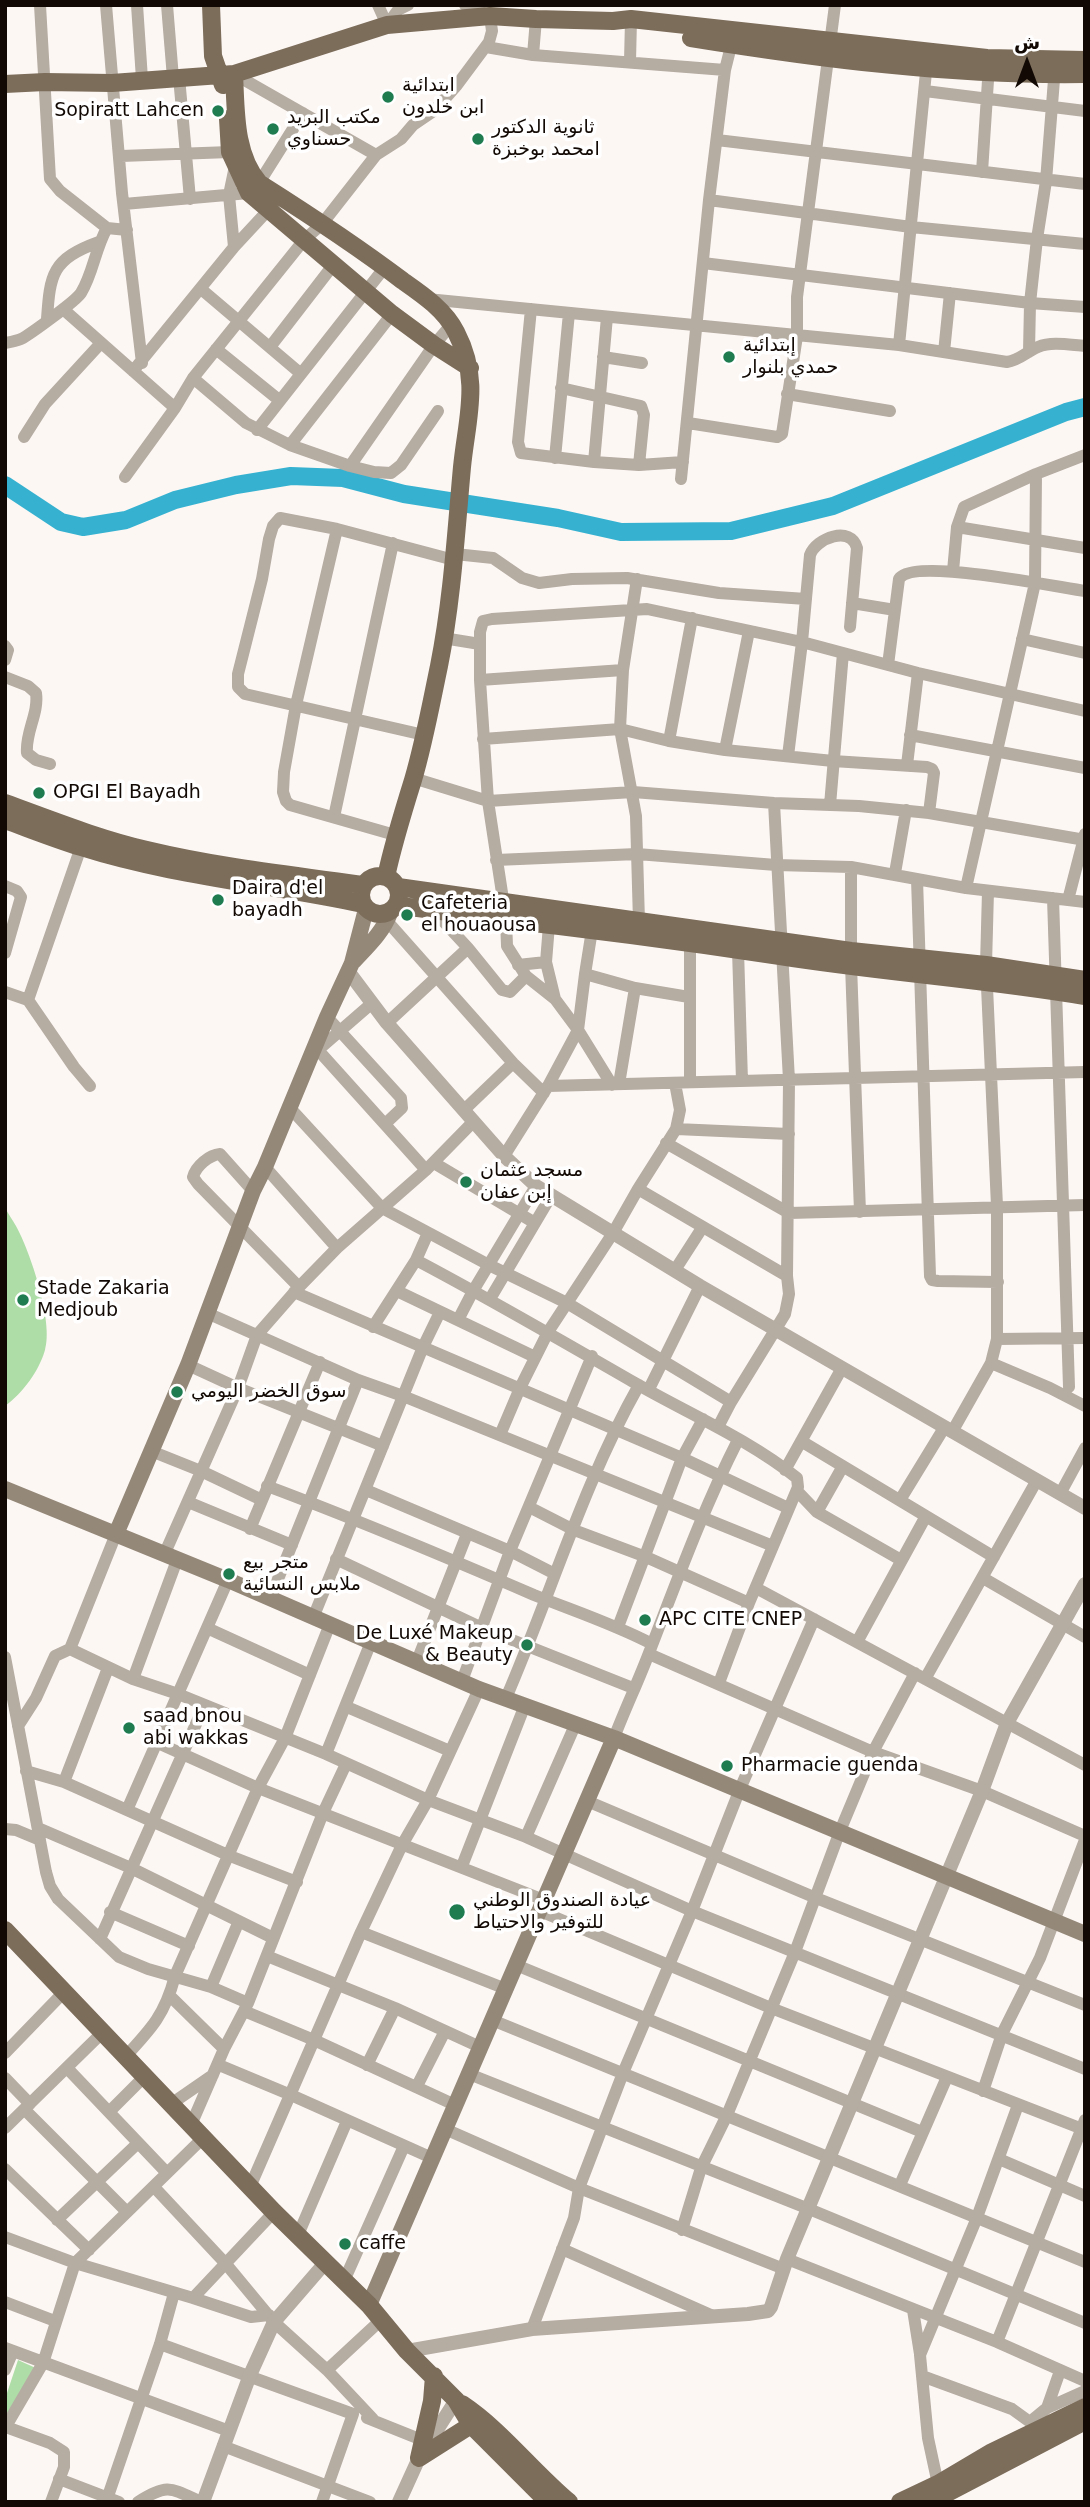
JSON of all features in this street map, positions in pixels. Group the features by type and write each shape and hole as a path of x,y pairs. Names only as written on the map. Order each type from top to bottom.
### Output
{"main road":[{"path":"211,5 213,43 226,75 254,188"},
{"path":"5,84 112,83 226,75 387,25 440,13 612,21 829,49 989,65 1055,67 1085,74"},
{"path":"1055,67 1085,60"},
{"path":"226,75 232,159 268,211 393,314 433,345 470,368"},
{"path":"254,188 280,197 321,223 427,299 451,325 470,368 469,414 455,554 443,638 424,735 395,835 392,882 400,897 350,967"},
{"path":"5,803 146,850 235,867 364,885"},
{"path":"5,820 81,847 364,907 378,915 431,908 464,914 504,911 639,922 782,949 920,967 1056,983 1085,980"},
{"path":"116,1534 188,1365 253,1191 350,967 364,907 361,891 373,877 549,925 738,950 782,949"},
{"path":"1056,983 1085,996"},
{"path":"5,1489 228,1580 479,1689 614,1738 1085,1934"},
{"path":"369,2305 614,1738"},
{"path":"5,1930 274,2212 369,2305 407,2351 456,2400 471,2425 548,2502"},
{"path":"419,2458 432,2401 434,2376"},
{"path":"456,2400 480,2416 569,2502"},
{"path":"936,2494 992,2452 1033,2426 1085,2407"},
{"path":"900,2502 936,2494 1085,2421"},
{"path":"419,2458 471,2425"}],"street":[{"path":"40,5 50,179 60,191 107,228 127,230"},
{"path":"106,5 138,367"},
{"path":"137,5 142,79"},
{"path":"167,5 190,198"},
{"path":"378,5 387,25 398,10 408,5"},
{"path":"125,477 175,408 193,378 304,240 376,155 435,110 485,47 492,31 491,16 465,5"},
{"path":"688,423 779,437 783,431 797,337 799,274 814,151 835,5"},
{"path":"533,55 536,19"},
{"path":"630,62 631,24"},
{"path":"681,479 709,200 725,70 733,38"},
{"path":"485,47 533,55 725,70"},
{"path":"899,345 927,59"},
{"path":"982,172 989,65"},
{"path":"1029,352 1030,303 1046,181 1055,67"},
{"path":"226,75 303,113 376,155"},
{"path":"925,91 1085,111"},
{"path":"124,204 229,195 254,188 303,113"},
{"path":"717,140 1085,184"},
{"path":"121,156 186,153 232,159 229,195 234,247"},
{"path":"138,367 234,247 280,197"},
{"path":"709,200 911,227 1085,244"},
{"path":"5,344 34,332 81,293 99,242 107,228"},
{"path":"47,319 49,287 55,271 82,248 99,242"},
{"path":"703,263 1030,303 1085,307"},
{"path":"270,347 334,264"},
{"path":"257,430 385,267"},
{"path":"201,289 300,373"},
{"path":"944,352 950,293"},
{"path":"427,299 899,345 1007,362 1022,358 1047,344 1085,346"},
{"path":"63,309 101,343 138,367 175,408"},
{"path":"531,309 518,446 523,455 639,464 683,462"},
{"path":"555,458 569,313"},
{"path":"290,445 393,314"},
{"path":"594,462 607,317"},
{"path":"350,467 433,345 451,325"},
{"path":"23,437 45,404 101,343"},
{"path":"216,349 279,400"},
{"path":"603,357 642,363"},
{"path":"193,378 257,430 350,467 386,474 396,471 438,411"},
{"path":"561,388 640,405 639,464"},
{"path":"787,394 890,411"},
{"path":"953,570 957,527 961,512 970,503 1085,455"},
{"path":"966,888 1035,583 1036,474"},
{"path":"424,735 245,694 238,687 269,538 273,526 280,518 393,543 493,558 523,578 539,583 572,579 637,579 719,593 806,599"},
{"path":"957,527 1085,548"},
{"path":"337,530 296,705 282,783 285,799 290,805 395,835"},
{"path":"788,756 813,548 828,538 847,536 853,539 857,548 850,627"},
{"path":"334,817 393,543"},
{"path":"888,665 899,579 908,572 953,570 1085,592"},
{"path":"637,579 623,670 620,729 633,792 639,922"},
{"path":"852,603 895,610"},
{"path":"615,1084 555,999 522,971 507,946 488,801 483,739 480,644 481,626 486,620 648,609 802,642 918,673 1085,710"},
{"path":"669,741 692,618"},
{"path":"725,750 749,631"},
{"path":"443,638 480,644"},
{"path":"1022,639 1085,653"},
{"path":"5,646 8,650 5,660"},
{"path":"830,805 843,653"},
{"path":"480,680 623,670"},
{"path":"907,765 918,673"},
{"path":"5,677 36,692 36,709 27,740 27,752 36,760 50,764"},
{"path":"483,739 620,729 669,741 725,750 927,767 933,771 929,813"},
{"path":"910,735 1085,768"},
{"path":"413,778 488,801 633,792 906,810 1084,838 1068,900"},
{"path":"718,1427 788,1305 789,1080 774,803"},
{"path":"895,873 906,810"},
{"path":"28,1000 81,847"},
{"path":"496,860 637,854 851,867 966,888 1085,902"},
{"path":"851,867 851,958 860,1212"},
{"path":"917,880 929,1269 932,1280 998,1282"},
{"path":"5,886 17,891 21,897 5,953"},
{"path":"900,1500 991,1363 997,1339 997,1206 986,973 988,891"},
{"path":"1054,898 1069,1387"},
{"path":"431,908 506,992 510,992 522,971 546,962"},
{"path":"391,913 436,976 513,1063 546,1090 615,1084 1085,1072"},
{"path":"387,1023 465,944 464,914"},
{"path":"549,925 546,962 555,999"},
{"path":"504,1156 546,1090 578,1030 592,930"},
{"path":"690,942 690,1082"},
{"path":"738,950 742,1081"},
{"path":"350,967 371,1004 387,1023 504,1156 536,1186 699,1286 1085,1508"},
{"path":"585,974 635,989 690,997"},
{"path":"615,1084 635,989"},
{"path":"5,992 28,1000 90,1086"},
{"path":"371,1004 316,1049 385,1124 430,1167 535,1223"},
{"path":"327,1017 401,1098 402,1108 385,1124"},
{"path":"133,1679 188,1502 238,1388 257,1335 337,1248 430,1167 513,1063"},
{"path":"500,1435 548,1332 613,1233 676,1129 680,1111 675,1083"},
{"path":"290,1108 382,1208 567,1303 731,1402"},
{"path":"676,1129 789,1134"},
{"path":"666,1143 789,1213 1085,1205"},
{"path":"253,1191 220,1154 209,1157 194,1173 193,1177 198,1184 297,1289 373,1327 682,1458 788,1508"},
{"path":"265,1167 337,1248"},
{"path":"458,1320 473,1290 536,1186"},
{"path":"638,1189 787,1276"},
{"path":"490,1298 551,1196"},
{"path":"675,1270 702,1228"},
{"path":"373,1327 416,1260 428,1233"},
{"path":"416,1260 490,1298 718,1427 797,1478 799,1487 749,1603 719,1683"},
{"path":"506,1698 614,1429 664,1361 699,1286"},
{"path":"397,1291 535,1357"},
{"path":"313,1618 423,1347 440,1312"},
{"path":"207,1313 358,1380 773,1546"},
{"path":"997,1339 1085,1338"},
{"path":"462,1681 510,1551 592,1356"},
{"path":"250,1529 320,1362"},
{"path":"991,1363 1085,1406"},
{"path":"188,1365 383,1446"},
{"path":"785,1470 842,1368"},
{"path":"270,1600 358,1380"},
{"path":"1050,1388 1085,1386"},
{"path":"618,1627 682,1458 703,1419"},
{"path":"614,1738 679,1570 719,1476 738,1440"},
{"path":"801,1441 994,1556"},
{"path":"1060,1494 1085,1448"},
{"path":"151,1451 262,1500"},
{"path":"817,1512 843,1466"},
{"path":"682,2230 701,2168 750,2062 873,1752 983,1578 1037,1480"},
{"path":"267,1486 355,1518 618,1627 650,1649 776,1709 873,1752 982,1791 1085,1838 1055,1922 1002,2034 983,2091"},
{"path":"366,1490 510,1551 555,1574"},
{"path":"797,1491 817,1512 901,1560"},
{"path":"188,1502 292,1545"},
{"path":"529,1507 574,1530 646,1556 749,1603"},
{"path":"856,1642 926,1516"},
{"path":"70,1649 116,1534"},
{"path":"417,1661 467,1534"},
{"path":"336,1559 482,1628 633,1688"},
{"path":"983,1578 1085,1636"},
{"path":"127,1810 228,1580"},
{"path":"407,2351 532,2329 768,2311 919,1937 982,1791 1007,1723 1085,1584"},
{"path":"756,1588 1007,1723 1082,1759"},
{"path":"532,2329 574,2218 579,2188 623,2073 814,1619"},
{"path":"126,2056 162,2014 175,1976 258,1788 285,1738 330,1624"},
{"path":"207,1628 310,1675"},
{"path":"326,1754 371,1642"},
{"path":"18,1726 36,1698 52,1662 62,1651 70,1649 133,1679 178,1694 326,1754 428,1800 526,1837 692,1911 1085,2069"},
{"path":"5,1657 47,1878 53,1893 119,1957 211,1987 314,2040 455,2105"},
{"path":"64,1782 108,1668"},
{"path":"250,2187 360,1932 401,1845 428,1800 479,1689"},
{"path":"462,1866 525,1705"},
{"path":"100,1939 204,1706"},
{"path":"346,1707 450,1751"},
{"path":"526,1837 576,1723"},
{"path":"158,1744 258,1788 401,1845 462,1866 669,1964 771,2008 1018,2105 1084,2127 997,2342"},
{"path":"51,2502 65,2459 64,2452 59,2447 6,2427 43,2363 75,2263 155,2188 197,2132 224,2049 246,2007 323,1813 346,1764"},
{"path":"26,1771 64,1782 230,1856 297,1882"},
{"path":"587,1801 816,1898 1085,2005"},
{"path":"5,1829 39,1834 131,1868 273,1938"},
{"path":"110,1912 190,1946"},
{"path":"211,1987 239,1921"},
{"path":"360,1932 506,1989"},
{"path":"267,1956 395,2008 480,2048"},
{"path":"516,1965 922,2132"},
{"path":"5,2053 65,1992"},
{"path":"170,1996 224,2049"},
{"path":"367,2065 395,2008"},
{"path":"492,2020 900,2185 976,2220 1085,2262"},
{"path":"417,2086 445,2031"},
{"path":"5,2128 103,2032"},
{"path":"67,2068 167,2173"},
{"path":"216,2070 291,2095 432,2158"},
{"path":"171,2104 216,2070"},
{"path":"469,2074 809,2209 1085,2323"},
{"path":"109,2112 144,2077"},
{"path":"900,2185 947,2077"},
{"path":"5,2078 97,2183 127,2212"},
{"path":"920,2355 976,2220 1018,2105"},
{"path":"298,2235 347,2121"},
{"path":"445,2129 682,2230 913,2310 997,2342 1085,2381"},
{"path":"57,2220 137,2144"},
{"path":"344,2281 404,2146"},
{"path":"999,2159 1085,2196"},
{"path":"5,2168 89,2250"},
{"path":"155,2188 226,2264 271,2318 327,2370 373,2419"},
{"path":"193,2298 274,2212"},
{"path":"5,2237 75,2263 251,2317 271,2318"},
{"path":"562,2249 713,2316"},
{"path":"138,2502 156,2490 164,2489 174,2490 202,2502 271,2318 325,2263"},
{"path":"59,2479 111,2500 174,2293"},
{"path":"5,2302 55,2320"},
{"path":"913,2310 936,2494"},
{"path":"327,2370 381,2320"},
{"path":"160,2344 373,2419 422,2440"},
{"path":"5,2370 9,2349 229,2431"},
{"path":"922,2376 1012,2409 1033,2426 1047,2408 1060,2371"},
{"path":"1047,2408 1085,2391"},
{"path":"399,2502 419,2458 456,2400"},
{"path":"322,2502 353,2414"},
{"path":"223,2446 370,2502"}],"green space":[{"name":"Stade Zakaria Medjoub","path":"5,1207 22,1237 34,1269 43,1305 47,1338 42,1358 30,1381 5,1406"},
{"path":"18,2360 38,2369 5,2416 5,2399"}],"waterway":[{"path":"5,485 61,522 83,527 126,520 175,500 236,485 291,476 343,478 404,494 558,518 621,532 731,531 833,506 1066,412 1085,407"}],"place":[{"name":"ابتدائية ابن خلدون","path":"388,97"},
{"name":"Sopiratt Lahcen","path":"218,111"},
{"name":"مكتب البريد حسناوي","path":"273,129"},
{"name":"ثانوية الدكتور امحمد بوخبزة","path":"478,139"},
{"name":"إبتدائية حمدي بلنوار","path":"729,357"},
{"name":"OPGI El Bayadh","path":"39,793"},
{"name":"Daira d'el bayadh","path":"218,900"},
{"name":"Cafeteria el houaousa","path":"407,915"},
{"name":"مسجد عثمان إبن عفان","path":"466,1182"},
{"name":"Stade Zakaria Medjoub","path":"23,1300"},
{"name":"سوق الخضر اليومي","path":"177,1392"},
{"name":"متجر بيع ملابس النسائية","path":"229,1574"},
{"name":"APC CITE CNEP","path":"645,1620"},
{"name":"De Luxé Makeup & Beauty","path":"527,1645"},
{"name":"saad bnou abi wakkas","path":"129,1728"},
{"name":"Pharmacie guenda","path":"727,1766"},
{"name":"عيادة الصندوق الوطني للتوفير والاحتياط","path":"457,1912"},
{"name":"caffe","path":"345,2244"}]}
